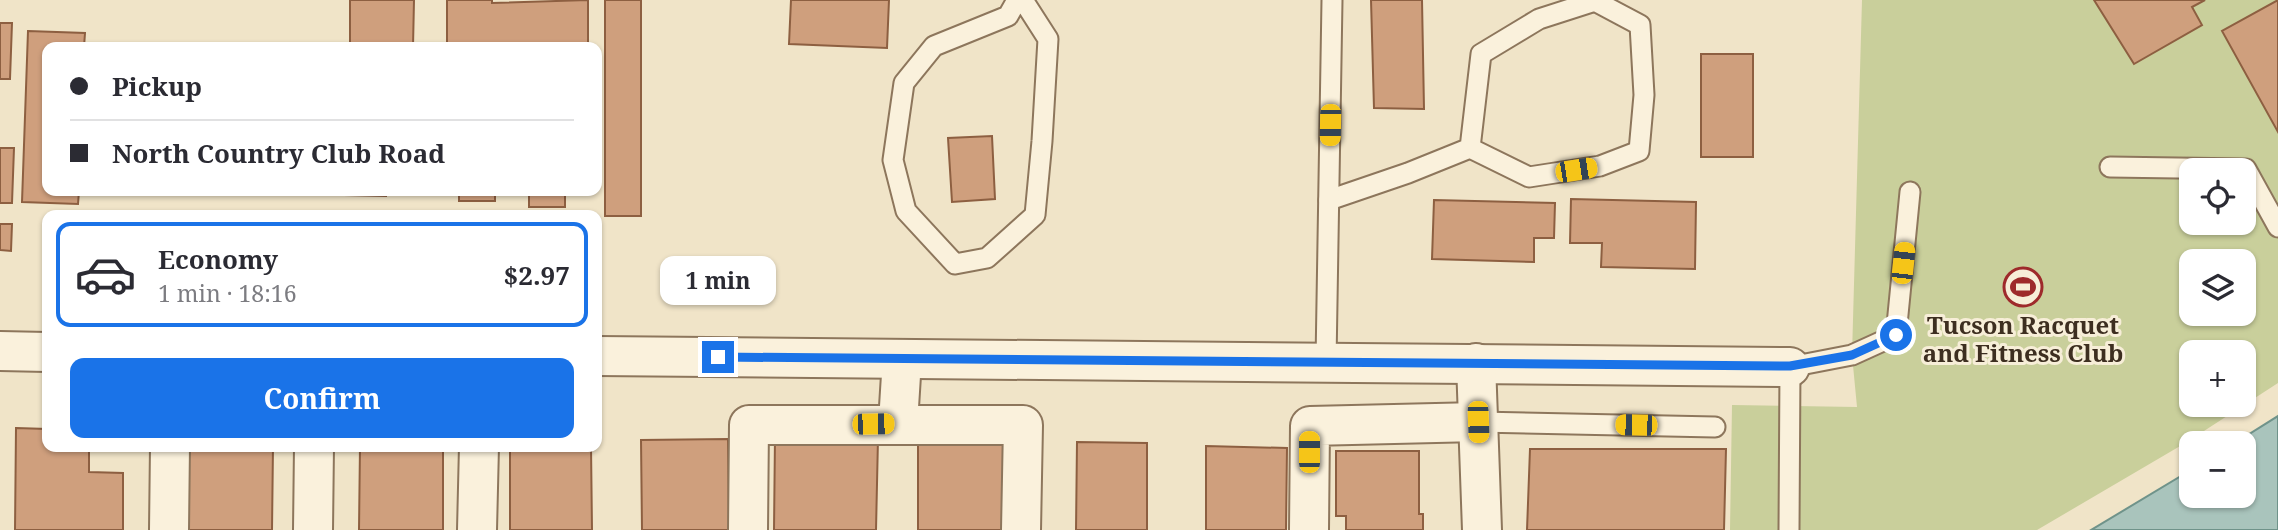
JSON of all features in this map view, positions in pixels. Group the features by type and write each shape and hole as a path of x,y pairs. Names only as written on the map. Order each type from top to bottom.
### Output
{"street":[{"path":"0,351 42,352"},
{"path":"602,356 1790,366"},
{"path":"898,423 902,359"},
{"path":"1476,363 1482,530"},
{"path":"1309,530 1310,426 1478,422"},
{"path":"748,530 749,425 898,423 1023,425 1021,530"},
{"path":"169,530 170,452"},
{"path":"313,530 314,452"},
{"path":"478,530 479,452"}],"lane":[{"path":"1017,0 1008,16 934,46 904,83 893,160 906,211 956,264 988,258 1035,215 1048,39 1023,0"},
{"path":"1326,362 1332,0"},
{"path":"1329,200 1470,148 1529,177 1600,166 1639,151 1644,95 1640,25 1595,1 1539,19 1481,54 1470,148"},
{"path":"2110,167 2246,169 2278,228"},
{"path":"1789,530 1790,366 1852,355 1896,335 1910,192"},
{"path":"1478,422 1715,427"}],"green space":[{"name":"Tucson Racquet and Fitness Club","path":"1862,0 2278,0 2278,383 2256,397 2256,340 2179,340 2179,417 2226,417 2204,431 2179,431 2179,447 2037,530 1730,530 1732,405 1857,407 1852,355"}],"water":[{"path":"2278,416 2278,530 2091,530 2179,477 2179,508 2256,508 2254,431"}],"building":[{"path":"350,0 414,0 413,42 350,42"},
{"path":"447,0 492,0 492,3 588,0 588,42 447,42"},
{"path":"605,0 641,0 641,216 605,216"},
{"path":"791,0 889,0 887,48 789,44"},
{"path":"1371,0 1422,0 1424,109 1374,108"},
{"path":"2094,0 2205,0 2192,7 2202,25 2134,64"},
{"path":"2278,0 2278,132 2222,31"},
{"path":"0,23 12,23 10,79 0,79"},
{"path":"28,31 85,33 84,42 42,42 42,196 79,196 78,204 22,202"},
{"path":"1701,54 1753,54 1753,157 1701,157"},
{"path":"992,136 995,199 952,202 948,138"},
{"path":"0,148 14,148 12,203 0,203"},
{"path":"459,196 495,196 495,201 459,201"},
{"path":"529,196 565,196 565,207 529,207"},
{"path":"1571,199 1696,202 1695,269 1601,267 1602,243 1570,243"},
{"path":"1434,200 1555,203 1554,238 1534,238 1534,262 1432,259"},
{"path":"0,224 12,224 11,251 0,250"},
{"path":"16,428 42,429 42,452 89,452 89,472 123,473 123,530 15,530"},
{"path":"1009,434 1010,530 918,530 918,435"},
{"path":"775,436 878,438 876,530 774,530"},
{"path":"728,439 729,530 642,530 641,440"},
{"path":"1077,442 1147,443 1147,530 1076,530"},
{"path":"1206,446 1287,448 1286,530 1206,530"},
{"path":"1530,449 1726,449 1724,530 1527,530"},
{"path":"1336,451 1419,451 1419,514 1423,514 1423,530 1346,530 1346,516 1336,516"},
{"path":"185,452 273,452 272,530 184,530"},
{"path":"360,452 443,452 443,530 359,530"},
{"path":"510,452 591,452 592,530 510,530"}],"place":[{"name":"Tucson Racquet and Fitness Club","path":"2023,287"}],"route":[{"path":"718,357 1790,366 1852,355 1896,335"}]}
